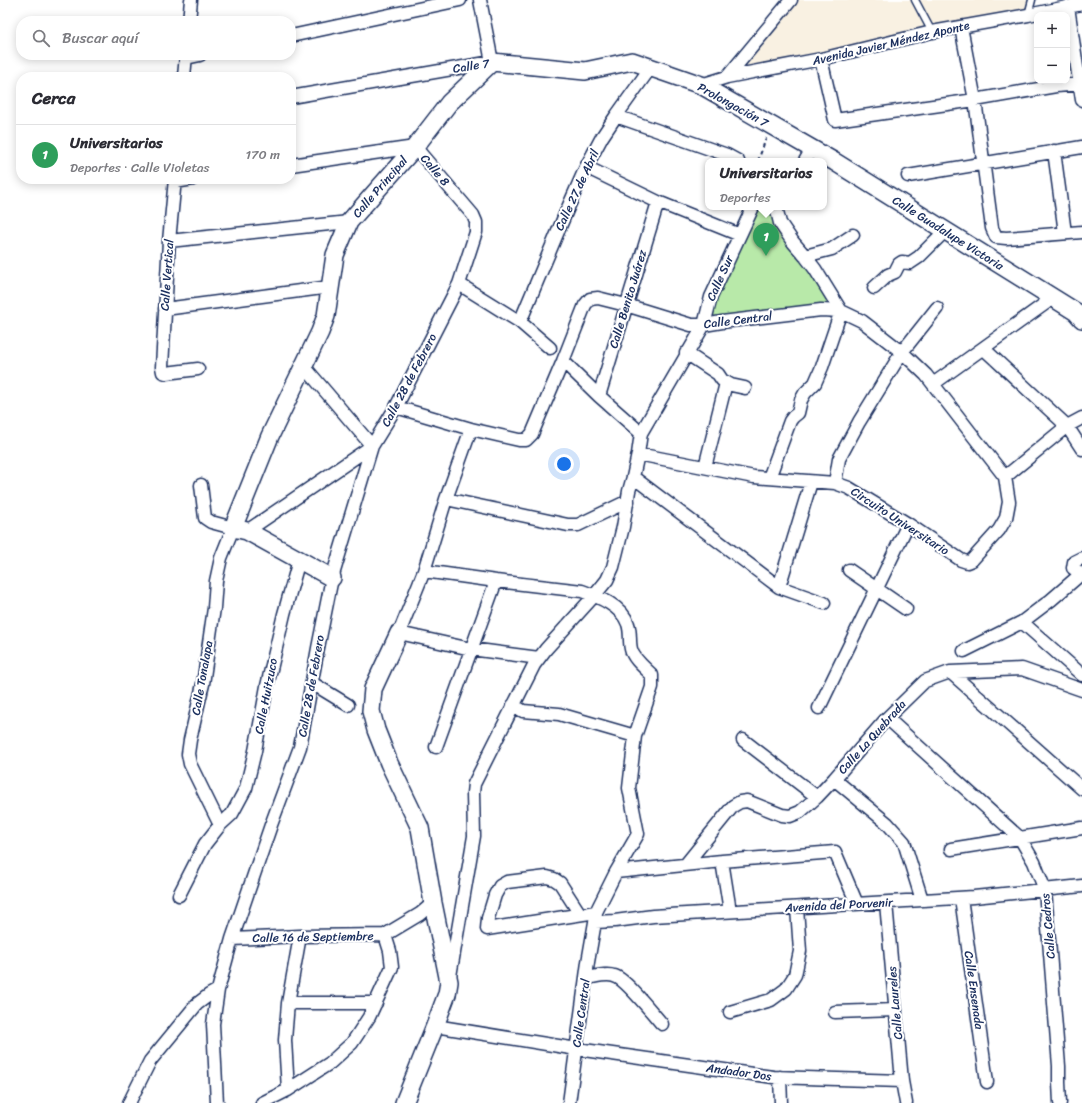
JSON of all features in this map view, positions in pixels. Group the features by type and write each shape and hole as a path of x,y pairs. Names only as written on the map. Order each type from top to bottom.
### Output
{"street":[{"path":"189,16 191,0"},
{"path":"296,35 460,0"},
{"path":"480,0 492,62"},
{"path":"727,77 791,0"},
{"name":"Avenida Javier Méndez Aponte","path":"701,85 727,77 821,59 932,32 1082,4"},
{"path":"1068,7 1081,84 1082,100"},
{"path":"961,27 975,100 992,228 996,237 1006,238 1082,232"},
{"path":"821,59 835,120 975,100 1056,86 1081,84"},
{"path":"184,72 186,60"},
{"name":"Calle 7","path":"296,96 492,62 585,71 632,61 651,67"},
{"name":"Calle Principal","path":"240,530 270,436 320,332 326,316 335,255 349,222 415,147 449,103 492,62"},
{"name":"Prolongación 7","path":"651,67 701,85 770,125 808,155"},
{"name":"Calle 27 de Abril","path":"520,322 586,167 602,137 651,67"},
{"path":"616,116 732,158"},
{"path":"908,176 1082,146"},
{"name":"Calle 8","path":"296,164 415,147 473,215 476,222 476,232 459,284"},
{"path":"1054,151 1065,233"},
{"name":"Calle Guadalupe Victoria","path":"827,166 945,231 1080,314"},
{"path":"586,167 658,202 740,235"},
{"name":"Calle Vertical","path":"175,184 169,241 162,367 163,372 166,373 198,369"},
{"name":"Calle Benito Juárez","path":"599,396 658,202"},
{"name":"Calle Sur","path":"640,433 686,353 704,325 711,297 752,210"},
{"path":"778,210 780,223 815,269 841,311 862,321 902,352 926,375 1005,477 1067,426 1082,418"},
{"path":"169,241 349,222"},
{"path":"874,288 888,275 895,272 899,264 902,262 910,262 920,257 945,231"},
{"path":"805,256 832,249 853,235"},
{"path":"459,284 520,322 550,348"},
{"name":"Calle 28 de Febrero","path":"217,1103 213,1024 218,990 232,939 271,825 300,748 332,578 372,446 396,407 459,284"},
{"path":"165,309 330,287"},
{"name":"Calle Central","path":"563,361 585,305 590,299 598,298 626,305 691,325 704,325 821,310 841,311"},
{"path":"933,384 1054,298"},
{"path":"835,483 839,459 859,422 902,352 938,308"},
{"path":"769,478 790,421 798,413 801,400 805,393 815,383 822,367 841,311"},
{"path":"983,348 1067,426 1082,450"},
{"path":"686,353 718,374 726,383 744,388"},
{"path":"396,407 471,429 519,440 526,440 532,434 563,361 640,433 638,454 613,568 607,580 594,596 539,658 513,705 474,784 474,836 450,982 435,1026 404,1103"},
{"path":"240,530 372,446 303,365"},
{"path":"705,467 726,383"},
{"path":"450,982 433,903 420,828 388,763 376,730 371,710 373,689 399,633 424,571 446,499 471,429"},
{"name":"Circuito Universitario","path":"638,454 754,477 835,483 849,488 908,524 961,560 967,562 972,560 999,530 1006,518 1009,502 1005,477"},
{"path":"633,477 779,587 824,603"},
{"path":"779,587 811,482"},
{"path":"201,485 205,518 211,522 240,530 332,578"},
{"path":"446,499 568,525 578,524 628,501"},
{"path":"819,708 908,524"},
{"name":"Calle Tonalapa","path":"220,825 190,764 188,754 203,684 214,608 216,581 221,558 240,530"},
{"name":"Calle Huitzuco","path":"179,895 205,844 220,825 232,814 246,788 255,751 266,686 284,614 300,560"},
{"path":"964,651 1022,622 1051,600 1081,575 1073,568 1078,560"},
{"path":"849,570 906,609"},
{"name":"Calle Central","path":"424,571 496,582 582,591 594,596 622,613 629,625 631,650 636,659 652,675 652,687 635,736 629,788 638,834 616,872 596,917 569,1103"},
{"path":"436,747 496,582"},
{"path":"1022,622 1082,675"},
{"path":"399,633 471,649 539,658"},
{"name":"Calle La Quebrada","path":"686,864 732,806 740,802 746,801 782,815 790,816 800,812 834,779 887,718 925,681 950,672 1022,669 1082,690"},
{"path":"950,672 1082,789"},
{"path":"312,683 348,704"},
{"path":"513,705 523,711 559,714 635,736"},
{"name":"Calle Cedros","path":"887,718 1020,838 1034,862 1045,890 1059,1066 1058,1082 1060,1103"},
{"path":"742,740 817,797"},
{"path":"834,779 887,823 904,842 922,900"},
{"path":"951,849 1082,828"},
{"path":"616,872 686,864 835,852 857,904"},
{"path":"722,861 730,911"},
{"name":"Avenida del Porvenir","path":"580,914 560,883 554,879 547,877 507,882 500,886 495,895 488,918 487,929 580,914 615,921 653,916 961,898 1082,886"},
{"name":"Calle Ensenada","path":"961,898 987,1082"},
{"name":"Calle Laureles","path":"886,902 902,1081 906,1103"},
{"name":"Calle 16 de Septiembre","path":"232,939 300,936 385,935 420,914 433,903"},
{"path":"730,1012 771,1000 786,989 795,975 800,951 798,908"},
{"path":"262,1103 288,1090 330,1063 352,1043 369,1017 392,967 390,951 385,935"},
{"path":"288,1090 285,1040 288,1003 300,936"},
{"path":"586,978 609,975 616,976 625,983 662,1024"},
{"path":"129,1103 150,1061 197,1004 218,990"},
{"path":"288,1003 376,1003"},
{"path":"834,1012 896,1010"},
{"name":"Andador Dos","path":"435,1026 577,1049 773,1077 902,1081"},
{"path":"780,1077 781,1103"}],"lane":[{"path":"915,0 932,32"},
{"path":"1028,15 1032,0"}],"path":[{"path":"759,158 770,125"}],"shaded area":[{"path":"797,0 1034,0 1032,8 739,70"}],"green space":[{"path":"755,210 774,210 833,307 708,322 715,294"}],"place":[{"name":"Universitarios","path":"766,256"}]}
